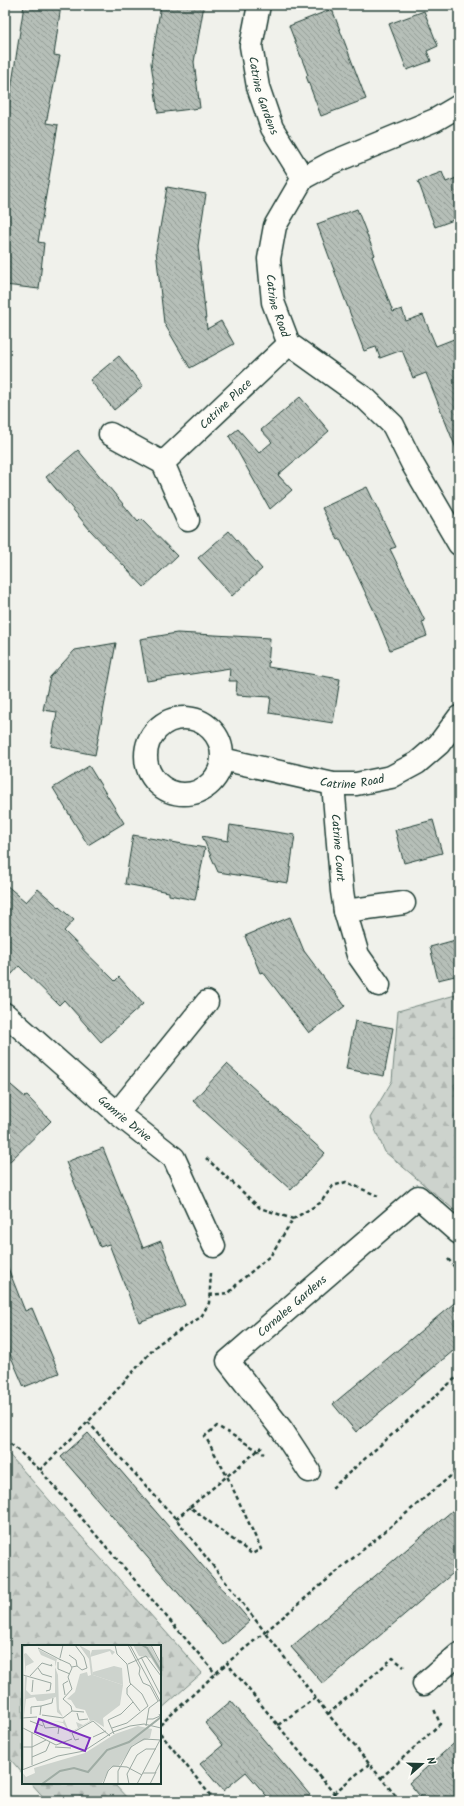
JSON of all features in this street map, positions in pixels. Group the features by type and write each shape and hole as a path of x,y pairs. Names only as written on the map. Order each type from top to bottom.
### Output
{"street":[{"name":"Catrine Gardens","path":"259,5 252,46 258,87 272,128 303,178"},
{"path":"303,178 331,163 435,120 459,106"},
{"name":"Catrine Road","path":"303,178 275,226 269,259 273,302 289,344 366,400 393,425 413,465 459,544"},
{"name":"Catrine Place","path":"163,463 289,344"},
{"path":"110,434 163,463 188,520"},
{"name":"Catrine Road","path":"222,759 333,784 356,784 391,777 417,764 439,744 459,717"},
{"name":"Catrine Court","path":"333,784 345,911 358,955 379,985"},
{"path":"345,911 404,903"},
{"path":"117,1113 207,1002"},
{"name":"Gamrie Drive","path":"5,1014 117,1113 174,1158 214,1246"},
{"name":"Cornalee Gardens","path":"309,1471 282,1430 228,1361 418,1197 459,1233"},
{"path":"424,1684 459,1654"}],"path":[{"path":"174,1158 197,1150 260,1208 294,1219"},
{"path":"209,1295 229,1293 238,1282 271,1256 294,1219 320,1203 333,1186 346,1182 404,1208"},
{"path":"40,1470 88,1422 158,1344 200,1317 209,1303 214,1246"},
{"path":"88,1422 176,1519 315,1698 400,1801"},
{"path":"190,1507 282,1430"},
{"path":"5,1439 40,1470 216,1674"},
{"path":"161,1724 228,1663 459,1469"},
{"path":"328,1714 393,1658 424,1684 440,1724 381,1778"},
{"path":"228,1663 340,1801"},
{"path":"278,1725 315,1698"},
{"path":"161,1734 215,1801"},
{"path":"334,1793 369,1764"}],"green space":[{"path":"459,994 459,1079 454,1085 459,1105 459,1214 385,1152 370,1118 392,1081 398,1011"},
{"path":"5,1450 202,1673 161,1709 161,1645 22,1645 22,1773 5,1753"},
{"path":"32,1784 114,1784 130,1801 47,1801"}],"building":[{"path":"24,5 61,5 54,55 60,56 46,123 58,125 38,242 44,243 39,289 5,285 5,129"},
{"path":"161,5 204,5 194,62 200,108 158,113 151,63"},
{"path":"332,9 366,99 321,116 306,76 308,75 289,26"},
{"path":"424,11 438,46 427,51 431,61 407,70 389,24"},
{"path":"442,172 446,182 459,177 459,218 435,227 418,181"},
{"path":"167,187 206,194 198,246 207,329 221,321 234,344 190,368 164,323 156,251"},
{"path":"357,209 375,255 372,256 393,312 402,309 406,321 423,315 436,346 459,337 459,451 457,451 426,373 413,378 402,350 380,358 376,347 364,351 317,224"},
{"path":"119,356 143,386 114,410 90,380"},
{"path":"300,397 329,431 278,475 292,490 270,509 229,436 238,429 259,453 272,442 261,430"},
{"path":"78,450 138,522 141,519 177,556 144,587 90,530 46,477"},
{"path":"367,487 396,547 390,549 425,621 422,622 427,636 390,650 374,611 340,539 338,540 322,508"},
{"path":"229,531 262,569 232,596 198,558"},
{"path":"177,633 270,638 268,667 340,679 333,723 269,713 271,697 236,695 237,681 229,681 230,668 147,681 140,639"},
{"path":"116,643 95,755 51,746 57,712 43,710 50,677 75,650"},
{"path":"89,766 124,823 88,845 53,788"},
{"path":"433,820 442,853 404,863 395,830"},
{"path":"230,825 295,835 288,883 218,872 202,836 228,841"},
{"path":"133,835 205,848 195,900 169,895 169,892 125,884"},
{"path":"5,884 26,902 38,889 74,920 64,931 115,981 119,977 143,1004 101,1042 64,1000 59,1005 19,966 5,982"},
{"path":"290,917 304,951 345,1006 309,1033 263,972 260,973 245,936"},
{"path":"459,939 459,975 438,980 430,947"},
{"path":"355,1021 393,1028 384,1076 346,1069"},
{"path":"227,1064 325,1153 291,1190 193,1101"},
{"path":"5,1080 25,1097 27,1096 51,1121 5,1166"},
{"path":"103,1148 143,1248 161,1241 185,1305 139,1322 109,1244 100,1247 66,1162"},
{"path":"6,1263 25,1311 32,1308 59,1373 24,1387 5,1343"},
{"path":"459,1299 459,1346 356,1432 333,1404"},
{"path":"88,1433 250,1621 223,1645 61,1457"},
{"path":"459,1505 459,1568 323,1684 291,1647"},
{"path":"231,1701 315,1801 271,1801 246,1772 223,1791 200,1764 223,1745 205,1723"},
{"path":"459,1739 459,1801 424,1801 409,1783"}]}
